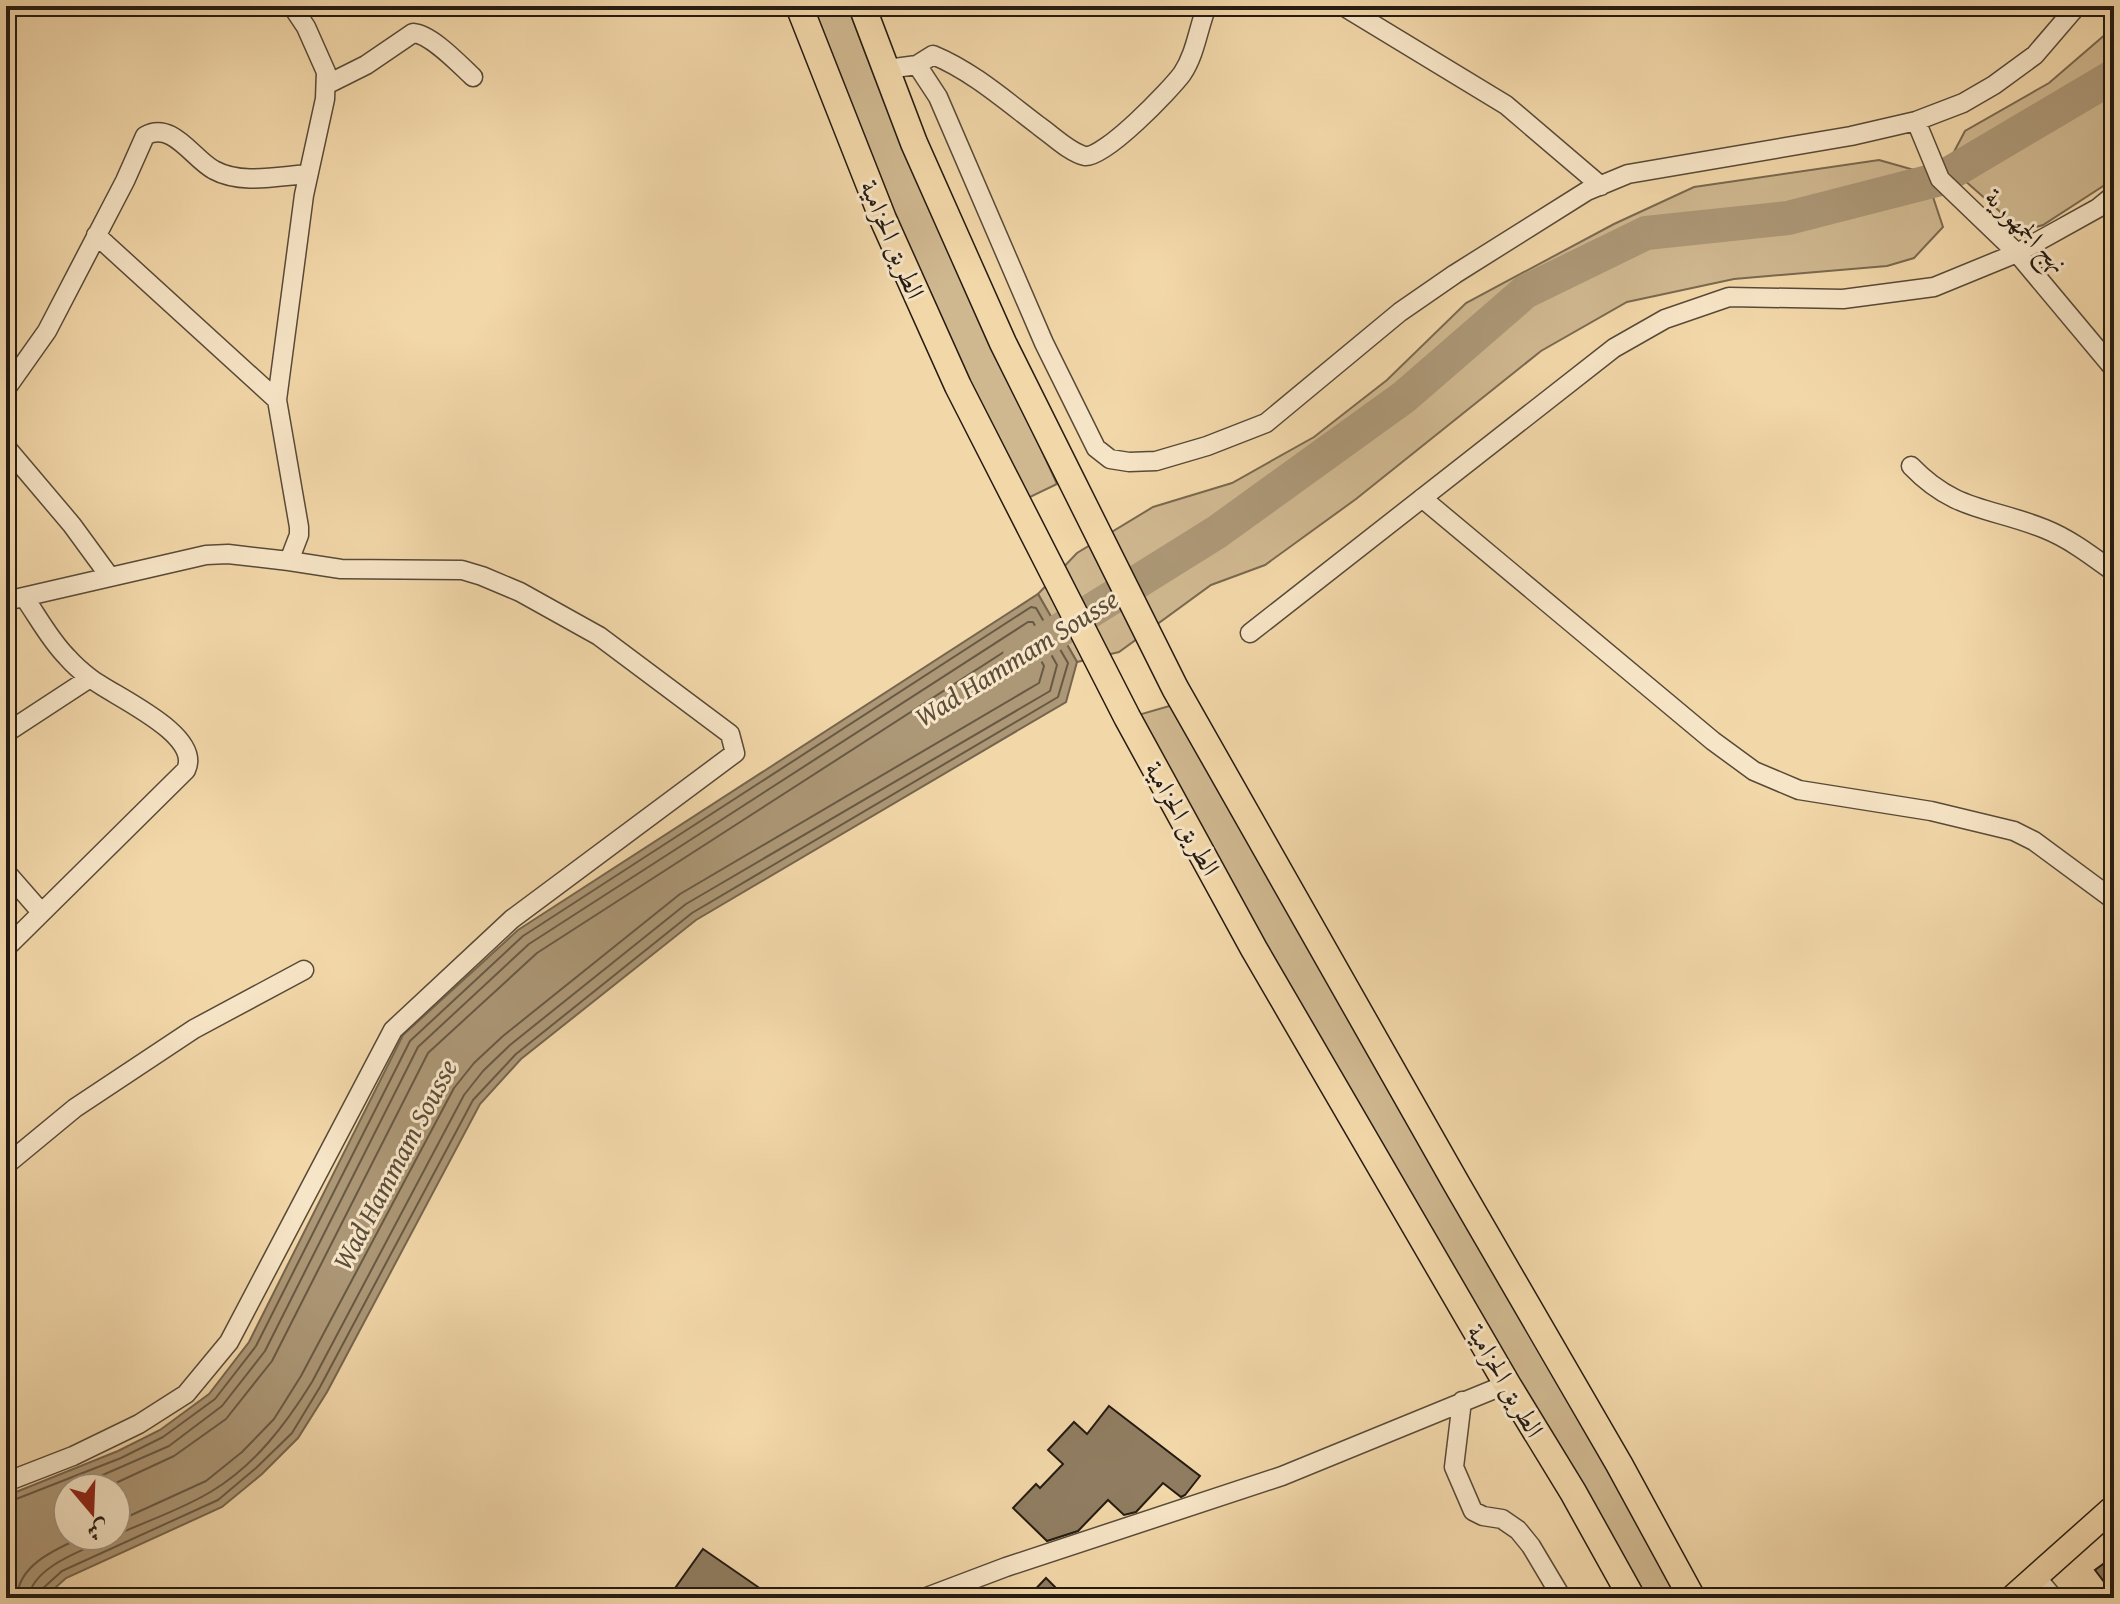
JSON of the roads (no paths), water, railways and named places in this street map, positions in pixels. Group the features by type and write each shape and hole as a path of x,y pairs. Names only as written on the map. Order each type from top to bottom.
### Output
{"highway":[{"name":"الطريق الحزامية","path":"799,6 883,219 958,386 1127,717 1254,949 1632,1598"},
{"path":"862,6 914,143 1003,343 1175,688 1619,1464 1692,1598"}],"main road":[{"path":"2012,1598 2114,1507"}],"street":[{"path":"289,561 299,527 277,400 308,174 326,85 326,72 317,49 292,6"},
{"path":"887,69 917,65 933,55 948,61 1059,141 1084,156 1094,155 1120,135 1182,74 1197,43 1207,6"},
{"path":"1343,6 1506,105 1601,186"},
{"path":"917,65 945,111 1044,343 1096,448 1110,459 1156,461 1207,446 1266,423 1400,312 1587,191 1628,174 1851,136 1916,121 1963,103 1994,85 2035,55 2077,6"},
{"path":"326,85 366,65 417,33 441,48 473,77"},
{"name":"نهج الجمهورية","path":"1916,121 1940,179 2017,253 2114,369"},
{"path":"6,389 47,331 125,181 140,142 149,133 174,137 210,169 226,176 267,178 308,174"},
{"path":"1250,633 1614,348 1665,319 1729,297 1843,299 1934,287 2017,253 2098,208 2114,195"},
{"path":"96,235 277,400"},
{"path":"6,447 72,525 110,577"},
{"path":"1911,466 1941,494 2045,529 2070,541 2114,572"},
{"path":"1422,498 1713,741 1754,771 1799,790 1931,811 2014,831 2034,841 2114,900"},
{"path":"6,948 186,770 190,762 189,754 170,729 90,678 64,655 15,599 206,555 228,554 341,569 462,570 495,581 599,636 730,734 735,753 512,919 393,1030 229,1342 186,1394 139,1424 73,1456 6,1482"},
{"path":"6,733 90,678"},
{"path":"6,872 41,912"},
{"path":"6,1165 75,1108 194,1029 304,970"},
{"path":"924,1598 1006,1567 1282,1476 1507,1384"},
{"path":"1462,1401 1454,1467 1473,1511 1502,1519 1518,1530 1562,1598"},
{"path":"2036,1577 2054,1598"}],"water":[{"path":"1038,594 1077,662 1066,702 696,920 521,1059 480,1104 327,1392 298,1438 262,1474 222,1507 132,1548 132,1472 66,1472 160,1430 209,1394 249,1342 403,1035 518,930"},
{"path":"52,1478 52,1552 123,1552 66,1578 44,1598 6,1598 6,1496"}],"waterway":[{"name":"Wad Hammam Sousse","path":"1020,655 1217,532 1404,397 1525,292 1646,233 1788,218 1940,179 2114,76"}]}
